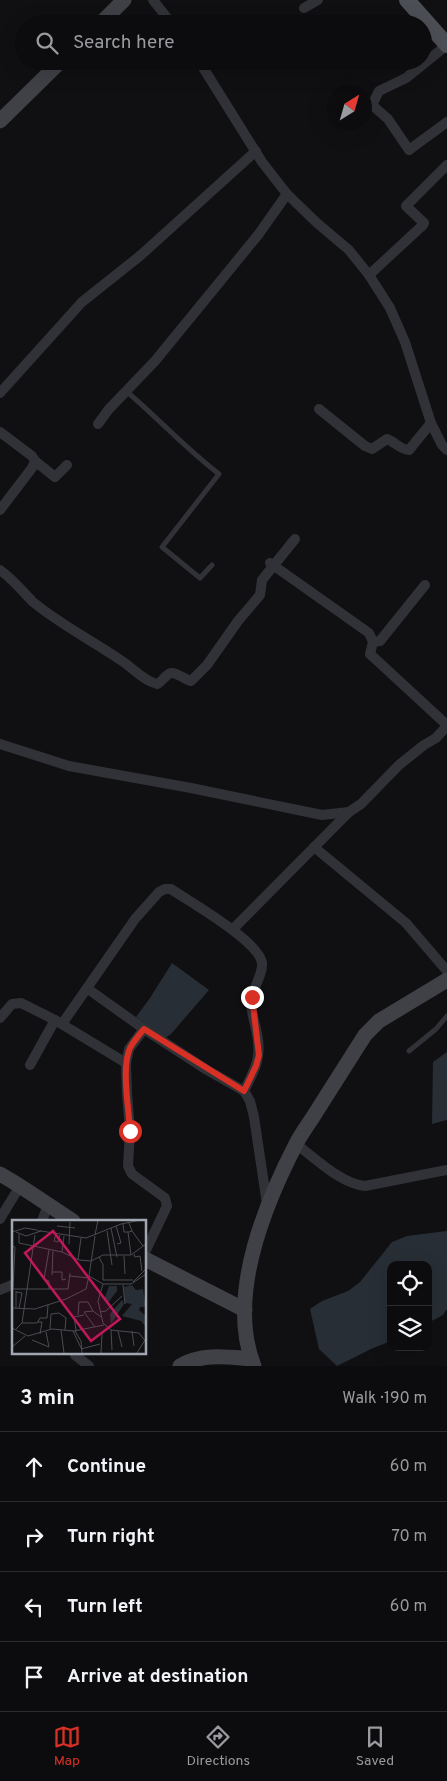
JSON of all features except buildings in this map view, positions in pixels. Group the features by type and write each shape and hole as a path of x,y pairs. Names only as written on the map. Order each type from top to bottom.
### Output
{"main road":[{"path":"109,15 124,0"},
{"path":"407,0 420,15"},
{"path":"432,28 447,45"},
{"path":"0,121 52,70"},
{"path":"180,1366 206,1357 252,1363 245,1328 248,1279 258,1233 296,1144 365,1035 379,1021 447,980"},
{"path":"0,1174 71,1220"},
{"path":"146,1260 245,1310"}],"street":[{"path":"153,0 165,15"},
{"path":"304,8 318,0"},
{"path":"432,57 447,45"},
{"path":"205,70 256,151 287,194 349,250 390,308 406,342 431,423 442,445 447,450"},
{"path":"416,70 406,78 379,91 372,105 388,120 409,150 447,122"},
{"path":"0,393 82,302 149,249 256,151"},
{"path":"368,275 423,225 424,223 406,206 447,165"},
{"path":"98,424 104,415 155,361 258,235 287,194"},
{"path":"319,410 365,446 372,449 387,439 405,450 409,450 431,423"},
{"path":"0,432 32,456 35,461 55,477 67,465"},
{"path":"0,510 34,465 35,461"},
{"path":"0,570 12,578 32,601 60,622 108,652 148,681 157,684 171,673 175,673 188,681 194,679 207,664 238,621 260,595 262,580 272,564 295,539"},
{"path":"233,929 349,812 361,804 400,765 424,745 436,738 447,726 370,654 373,642 369,633 272,564"},
{"path":"373,642 380,641 425,586"},
{"path":"0,744 69,766 192,788 322,816 349,812"},
{"path":"314,847 406,922 447,971"},
{"path":"30,1065 59,1022 88,989 135,919 159,892 171,889 233,929 262,961 261,972 251,1004 259,1055 244,1091"},
{"path":"88,989 144,1029 244,1091 250,1101 254,1117 266,1187 267,1209"},
{"path":"0,1018 12,1004 21,1003 59,1022 126,1063"},
{"path":"144,1029 129,1049 126,1063 126,1094 130,1131 128,1166 132,1174 166,1198 167,1201 167,1206 146,1250"},
{"path":"296,1144 355,1185 365,1186 447,1170"},
{"path":"0,1219 20,1186"},
{"path":"42,1220 48,1205"},
{"path":"0,1290 12,1285"},
{"path":"75,1355 89,1366"}],"lane":[{"path":"126,391 199,459 219,474 162,547 200,578 212,565"},
{"path":"410,1051 436,1029 447,1016"}],"shaded area":[{"path":"172,963 209,990 171,1034 165,1038 136,1017"},
{"path":"447,1052 447,1120 432,1124 433,1062"},
{"path":"447,1231 447,1309 443,1315 432,1321 432,1261 387,1261 387,1343 337,1366 319,1349 310,1309 322,1301 348,1291 360,1282 392,1242 407,1236"}],"route":[{"path":"130,1131 126,1094 126,1063 129,1049 144,1029 207,1070 244,1091 259,1055 251,1004 252,997"}]}
